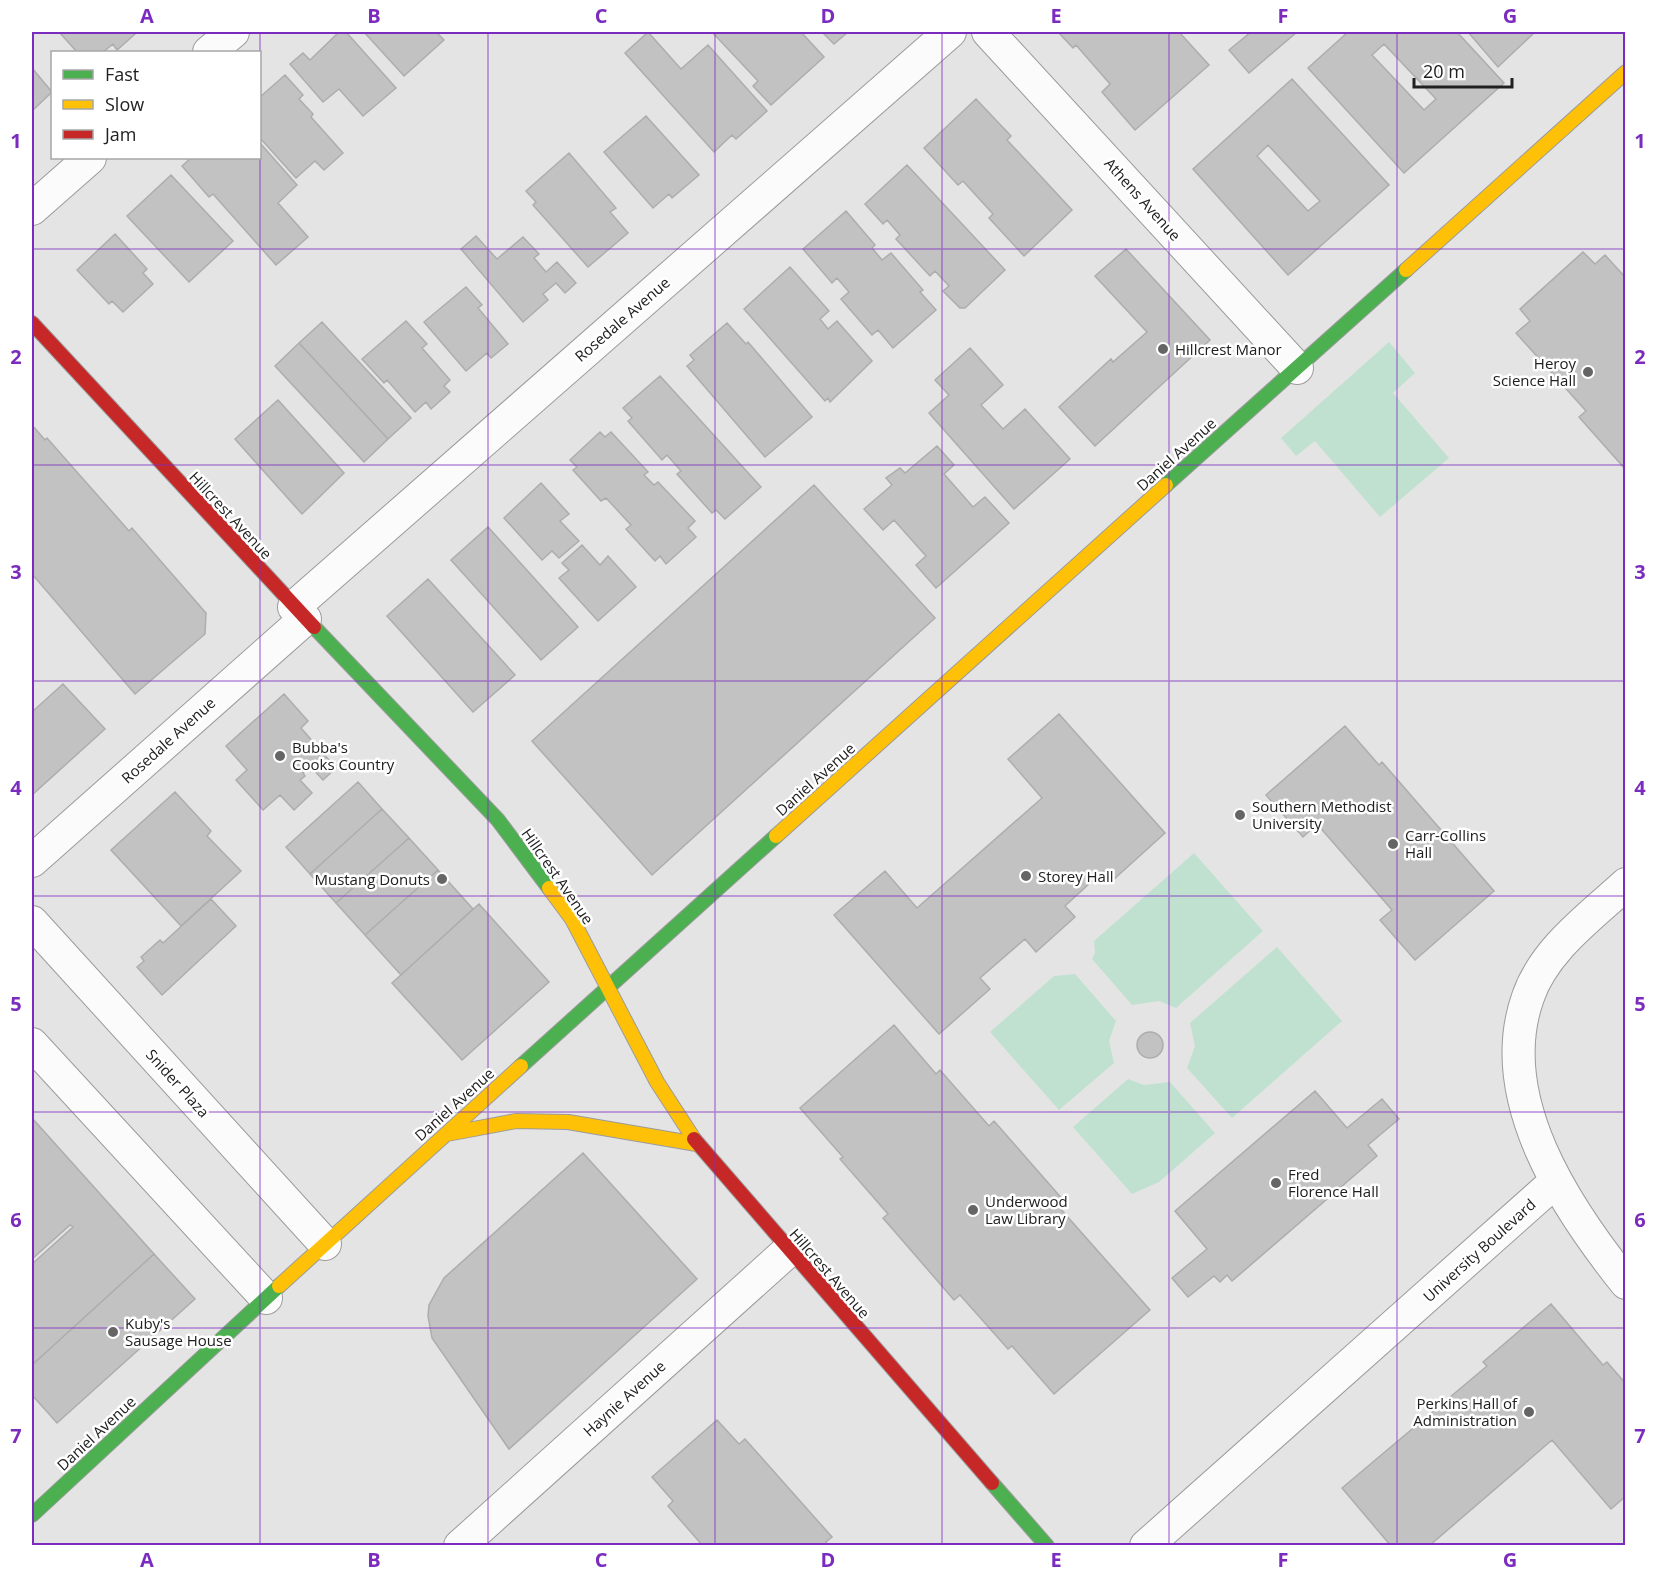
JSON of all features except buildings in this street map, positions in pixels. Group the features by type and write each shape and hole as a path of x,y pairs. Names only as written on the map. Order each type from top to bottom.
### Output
{"street":[{"path":"210,51 233,32"},
{"name":"Rosedale Avenue","path":"32,861 299,613 950,32"},
{"name":"Athens Avenue","path":"988,32 1297,368"},
{"name":"Daniel Avenue","path":"32,1515 266,1298 606,989 1626,72"},
{"path":"32,208 89,159"},
{"name":"Hillcrest Avenue","path":"32,323 299,613 498,820 572,919 606,989 657,1082 697,1144 788,1251 1047,1545"},
{"path":"1626,884 1562,944 1528,997 1518,1046 1519,1084 1555,1182 1626,1283"},
{"name":"Snider Plaza","path":"32,922 325,1244"},
{"path":"32,1044 266,1298"},
{"path":"447,1134 516,1121 568,1122 697,1144"},
{"name":"University Boulevard","path":"1146,1545 1555,1182"},
{"name":"Haynie Avenue","path":"460,1545 788,1251"}],"green space":[{"path":"1389,342 1415,373 1393,393 1449,458 1380,517 1315,441 1296,456 1281,438"},
{"path":"1194,853 1263,931 1176,1008 1159,1001 1132,1005 1092,959 1095,953 1094,941"},
{"path":"1277,947 1342,1021 1232,1118 1187,1068 1195,1046 1190,1023"},
{"path":"1075,974 1116,1021 1109,1041 1114,1063 1059,1110 990,1032 1054,976"},
{"path":"1128,1079 1144,1085 1170,1082 1215,1133 1159,1182 1132,1194 1073,1127"}],"traffic: fast":[{"path":"1166,485 1406,270"},
{"path":"314,627 498,820 549,888"},
{"path":"521,1066 776,836"},
{"path":"32,1515 279,1286"},
{"path":"992,1483 1047,1546"}],"traffic: slow":[{"path":"1406,270 1626,72"},
{"path":"776,836 1166,485"},
{"path":"549,888 572,919 657,1082 694,1139"},
{"path":"279,1286 521,1066"},
{"path":"447,1134 516,1121 568,1122 697,1144"}],"traffic: jam":[{"path":"32,323 314,627"},
{"path":"694,1139 992,1483"}],"place":[{"name":"Hillcrest Manor","path":"1163,349"},
{"name":"Heroy Science Hall","path":"1588,372"},
{"name":"Bubba's Cooks Country","path":"280,756"},
{"name":"Southern Methodist University","path":"1240,815"},
{"name":"Carr-Collins Hall","path":"1393,844"},
{"name":"Storey Hall","path":"1026,876"},
{"name":"Mustang Donuts","path":"442,879"},
{"name":"Fred Florence Hall","path":"1276,1183"},
{"name":"Underwood Law Library","path":"973,1210"},
{"name":"Kuby's Sausage House","path":"113,1332"},
{"name":"Perkins Hall of Administration","path":"1529,1412"}]}
